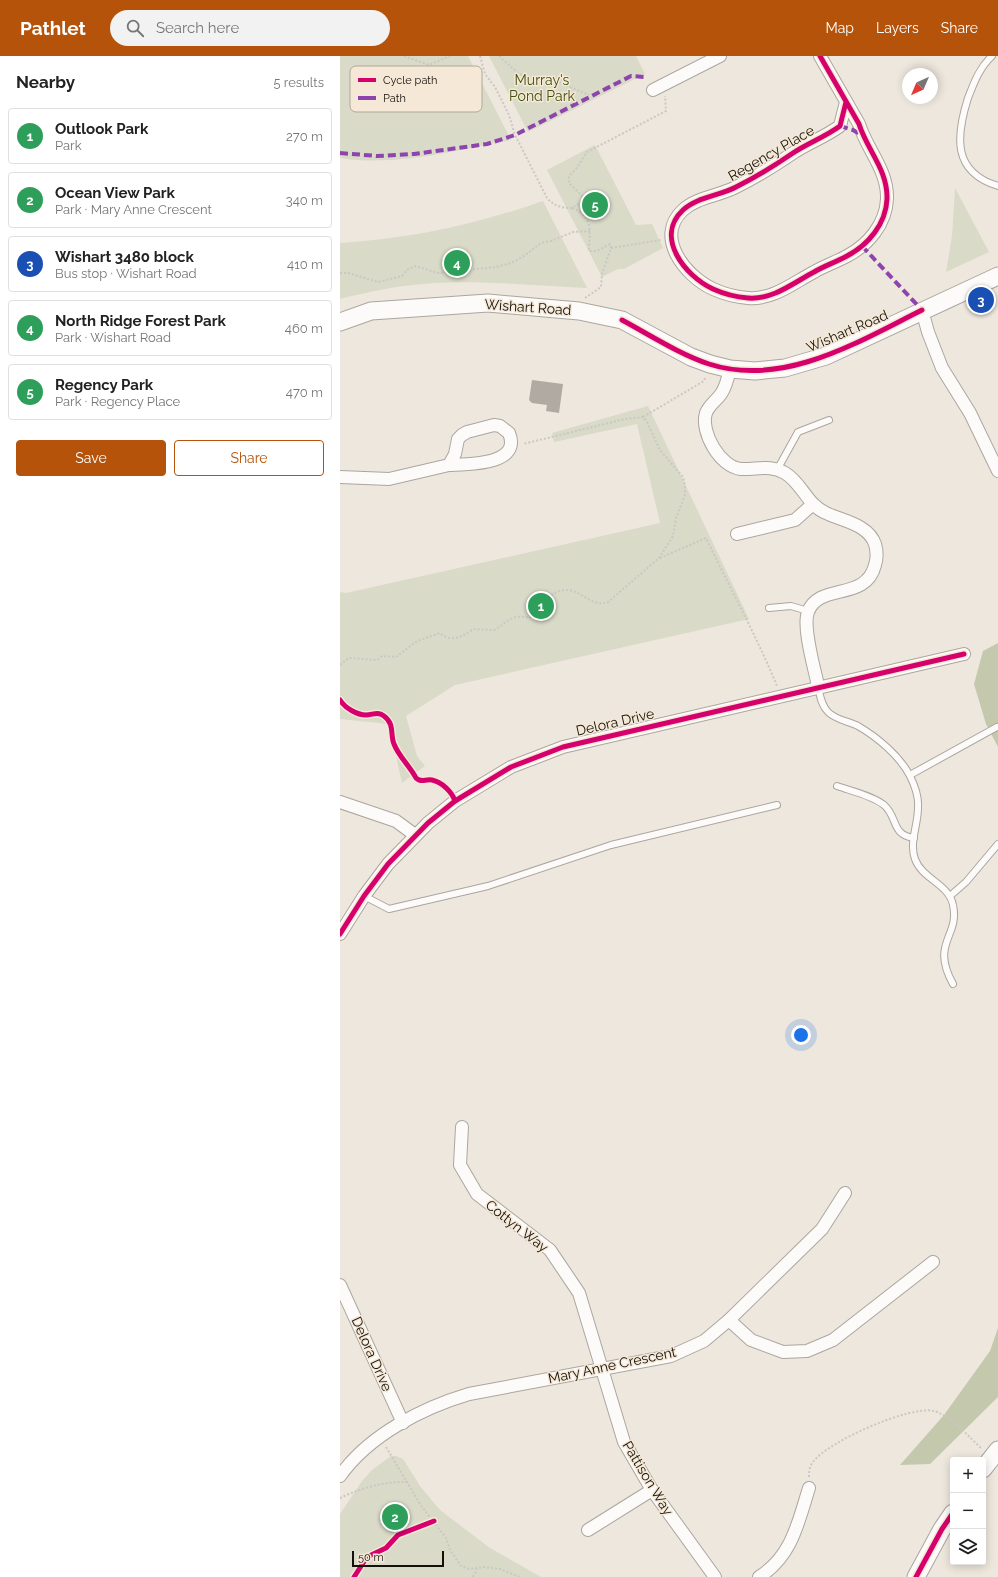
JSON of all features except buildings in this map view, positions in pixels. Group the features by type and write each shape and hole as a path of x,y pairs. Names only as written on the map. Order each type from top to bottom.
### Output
{"street":[{"path":"653,90 701,60 720,56"},
{"path":"671,238 674,250 688,272 712,289 728,295 749,298 762,297 789,288 813,272 856,250 878,228 884,215 887,200 886,182 876,158 863,136 859,124 820,56"},
{"path":"846,102 840,126 853,130 863,136"},
{"name":"Regency Place","path":"671,238 676,220 688,207 706,198 725,193 769,170 792,154 840,126"},
{"name":"Wishart Road","path":"340,322 371,311 488,303 579,311 622,320 691,357 710,364 730,369 755,371 785,368 826,356 922,310 998,276"},
{"path":"922,310 928,332 942,368 970,413 998,471"},
{"path":"730,369 724,388 706,411 704,419 705,429 719,455 731,466 741,469 764,467 785,473 794,480 813,504 826,513 857,525 871,537 875,544 876,560 871,576 860,586 820,597 808,611 806,627 818,686"},
{"path":"340,477 389,479 449,466 475,464 502,458 512,444 509,433 500,426 494,425 467,432 458,439 455,454 449,466"},
{"path":"737,534 795,520 813,504"},
{"name":"Delora Drive","path":"340,934 364,896 388,864 415,835 455,801 511,767 563,747 818,686 964,654"},
{"path":"340,802 396,821 415,835"},
{"name":"Cottyn Way","path":"462,1127 460,1166 477,1194 550,1250 579,1293 601,1368"},
{"name":"Mary Anne Crescent","path":"340,1476 356,1457 380,1437 436,1406 470,1394 670,1356 704,1341 729,1320 822,1229 845,1193"},
{"path":"729,1320 751,1340 783,1352 807,1351 833,1340 933,1262"},
{"name":"Delora Drive","path":"340,1285 403,1423"},
{"name":"Pattison Way","path":"601,1368 624,1442 652,1490 715,1577"},
{"path":"759,1577 783,1556 795,1533 809,1488"},
{"path":"588,1530 652,1490"},
{"path":"916,1577 950,1517"}],"lane":[{"path":"992,56 983,66 974,82 962,119 959,139 962,153 969,166 983,180 998,186"},
{"path":"777,470 798,432 829,420"},
{"path":"769,608 791,606 808,611"},
{"path":"818,686 823,704 827,711 834,717 865,731 899,760 910,775 918,797 919,806 914,838 915,860 920,868 950,896 953,904 953,921 944,945 943,955 945,966 953,984"},
{"path":"910,775 998,727"},
{"path":"837,786 879,802 885,806 901,834 914,838"},
{"path":"364,896 390,909 488,886 611,845 777,805"},
{"path":"950,896 966,882 998,844"}],"path":[{"path":"404,56 429,65 450,56"},
{"path":"480,56 486,74 508,111 515,134 547,198 550,202 561,208 572,208 579,211 589,222 591,231 589,251 597,251 610,244 611,248"},
{"path":"499,56 518,73 525,76 546,77 589,96"},
{"path":"572,208 583,201 584,198 569,183 569,176 587,152 666,110 664,84"},
{"path":"340,273 348,273 378,282 398,278 407,270 415,266 438,273 496,267 512,263 541,243 551,241 573,232 591,231"},
{"path":"611,248 671,238"},
{"path":"579,311 578,302 601,287 602,274 611,248"},
{"path":"512,444 520,445 625,419 642,417 704,381 710,364"},
{"path":"340,665 349,658 377,660 382,656 396,657 417,641 440,633 449,639 454,639 463,637 473,629 494,630 504,622 522,615 533,617 545,607 550,596 562,591 567,590 585,595 592,602 602,604 608,602 659,558 673,536 676,518 686,494 685,485 679,472 660,450 647,422 642,417"},
{"path":"659,558 706,538 740,610 764,653 781,696"},
{"path":"340,700 346,707 358,714 365,715 376,713 385,716 390,723 394,735 394,745 414,771 416,778 424,781 431,780 443,786 453,795 455,801"},
{"path":"809,1488 809,1470 812,1463 821,1454 858,1432 888,1420 919,1412 933,1411 944,1415 991,1459"},
{"path":"380,1437 420,1504 446,1538 450,1550 461,1566 477,1569 500,1569 520,1577"},
{"path":"340,1498 351,1492 392,1481 408,1482"},
{"path":"354,1577 367,1557 386,1548 398,1535 434,1521"},
{"path":"473,1577 477,1569"}],"green space":[{"path":"340,56 468,56 473,66 350,66 350,112 482,112 482,83 511,140 404,159 361,160 340,158"},
{"name":"Murray's Pond Park","path":"489,56 636,56 645,74 528,132"},
{"path":"595,145 636,225 652,224 663,248 624,269 618,269 602,277 547,170"},
{"path":"955,188 989,252 946,272 952,236"},
{"path":"543,201 587,288 453,282 410,285 363,293 340,299 340,243 392,238 443,229 493,217"},
{"path":"648,406 749,619 455,685 406,716 417,756 425,766 402,783 389,724 340,719 340,592 346,593 660,523 637,424 554,442 552,433"},
{"path":"998,643 998,747 986,724 974,684 983,651"},
{"path":"998,1328 998,1397 930,1464 900,1465 944,1415 990,1351"},
{"path":"391,1456 396,1456 403,1459 420,1486 440,1510 490,1548 541,1577 340,1577 340,1514 362,1481 372,1470"}],"marked path":[{"path":"340,153 377,156 414,154 487,144 515,135 631,76 644,77"},
{"path":"840,126 853,130 863,136"},
{"path":"862,246 922,310"}],"cycle path":[{"path":"820,56 859,124 881,169 887,199 886,208 879,225 869,240 855,251 774,294 757,298 726,294 702,283 692,275 677,255 672,243 672,232 675,221 683,210 701,199 729,190 743,183 834,130 840,126 846,102"},
{"path":"622,320 676,350 709,364 737,370 764,370 792,366 819,358 872,335 922,310"},
{"path":"340,934 364,896 388,864 428,823 455,801 511,767 563,747 964,654"},
{"path":"340,700 348,708 359,714 366,715 377,713 384,716 390,722 396,749 416,778 421,781 436,781 443,785 455,801"},
{"path":"916,1577 950,1517"},
{"path":"354,1577 367,1557 386,1548 398,1535 434,1521"}],"place":[{"name":"Regency Park","path":"595,205"},
{"name":"North Ridge Forest Park","path":"457,263"},
{"name":"Wishart 3480 block","path":"981,300"},
{"name":"Outlook Park","path":"541,606"},
{"name":"Ocean View Park","path":"395,1517"}]}
